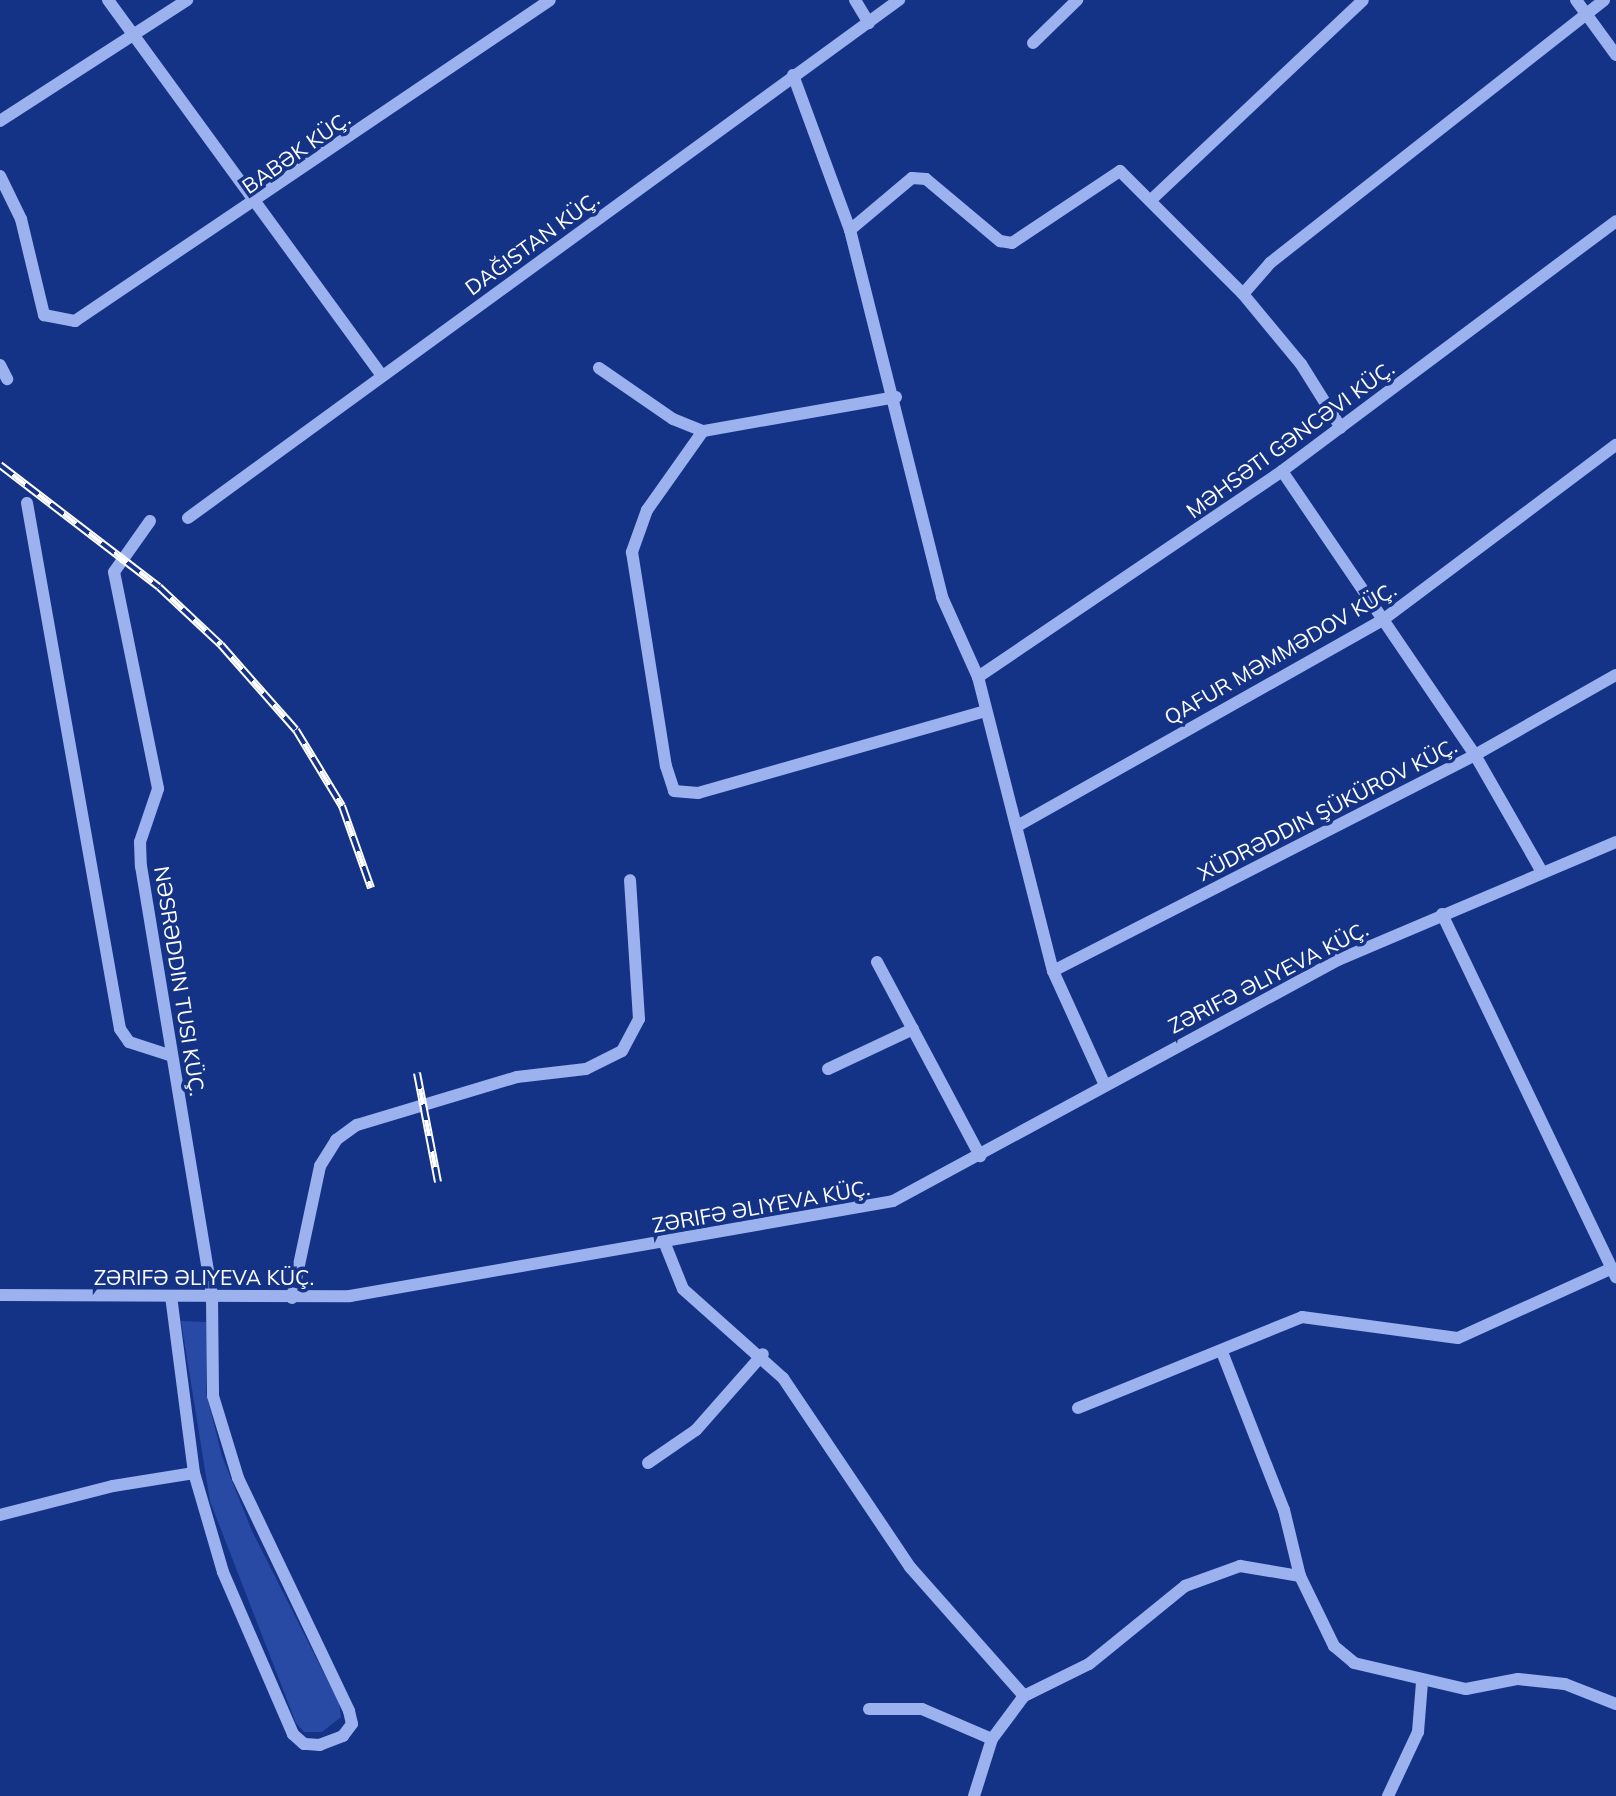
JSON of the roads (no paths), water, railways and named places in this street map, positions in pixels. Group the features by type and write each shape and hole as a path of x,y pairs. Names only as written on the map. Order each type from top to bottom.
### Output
{"street":[{"path":"108,0 383,376"},
{"path":"0,121 187,0"},
{"name":"BABƏK KÜÇ.","path":"0,176 21,219 44,315 59,322 99,307 255,204 550,0"},
{"path":"855,0 869,23"},
{"path":"188,518 899,0"},
{"path":"1033,43 1077,0"},
{"path":"1151,200 1363,0"},
{"path":"1576,0 1616,55"},
{"path":"1243,293 1270,262 1584,12 1604,0"},
{"path":"793,75 850,230 896,397 942,597 978,677 1019,825 1053,971 1104,1083"},
{"path":"850,230 912,178 926,179 1000,241 1012,243 1111,172 1128,176 1243,293 1301,364 1342,428"},
{"name":"MƏHSƏTI GƏNCƏVI KÜÇ.","path":"978,677 1282,471 1616,221"},
{"path":"0,365 7,379"},
{"path":"600,368 673,419 703,431 896,397"},
{"path":"703,431 647,510 632,552 674,791 698,793 986,711"},
{"name":"QAFUR MƏMMƏDOV KÜÇ.","path":"1019,825 1384,619 1616,445"},
{"path":"1282,471 1475,755 1542,872"},
{"path":"27,503 120,1029 129,1042 172,1056"},
{"name":"NƏSRƏDDIN TUSI KÜÇ.","path":"149,521 114,572 158,789 140,842 141,866 212,1297 213,1396 238,1478 349,1711 352,1724 343,1735 320,1745 304,1744 293,1734 237,1614 194,1473"},
{"name":"XÜDRƏDDIN ŞÜKÜROV KÜÇ.","path":"1053,971 1475,755 1616,675"},
{"name":"ZƏRIFƏ ƏLIYEVA KÜÇ.","path":"0,1295 292,1298 405,1290 858,1211 931,1184 1104,1083 1338,960 1616,842"},
{"path":"292,1298 320,1167 346,1132 517,1077 586,1069 622,1051 639,1020 630,880"},
{"path":"1077,1408 1222,1352 1302,1317 1458,1338 1614,1272 1442,914"},
{"path":"877,962 980,1156"},
{"path":"828,1069 913,1029"},
{"path":"665,1244 683,1289 763,1354 909,1567 1024,1696"},
{"path":"0,1515 194,1473 171,1296"},
{"path":"1222,1352 1284,1510 1300,1576 1334,1646 1354,1663 1422,1682 1466,1689 1518,1679 1565,1684 1616,1704"},
{"path":"648,1463 696,1430 763,1354"},
{"path":"974,1796 992,1739 1024,1696 1088,1664 1207,1573 1240,1566 1300,1576"},
{"path":"1388,1796 1418,1732 1422,1682"},
{"path":"869,1709 922,1709 992,1739"}],"railway":[{"path":"0,465 159,587 221,645 296,730 342,806 371,888"},
{"path":"417,1073 438,1182"}]}
